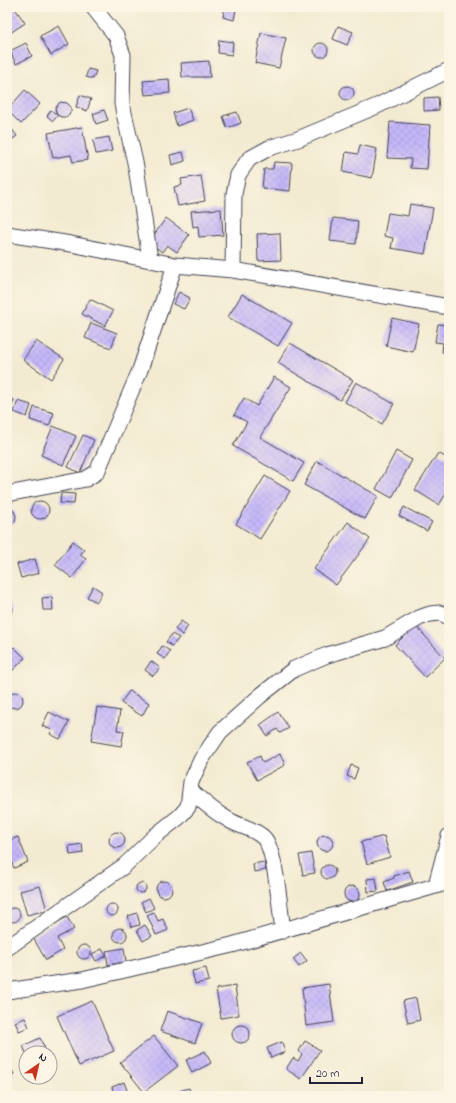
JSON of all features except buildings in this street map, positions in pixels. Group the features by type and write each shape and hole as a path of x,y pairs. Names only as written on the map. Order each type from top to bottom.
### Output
{"street":[{"path":"93,7 116,36 123,55 122,104 136,167 150,259"},
{"path":"233,270 234,194 238,175 249,160 269,148 298,139 377,106 449,70"},
{"path":"7,234 71,244 175,264 233,270 449,307"},
{"path":"7,494 86,479 97,472 101,466 140,370 175,264"},
{"path":"7,948 124,866 155,836 179,817 188,807 191,782 201,760 220,732 260,696 294,669 327,655 385,638 419,618 430,614 440,613 449,617"},
{"path":"190,790 207,806 229,821 254,830 269,845 273,860 283,931"},
{"path":"7,991 82,980 232,945 443,883 449,836"}]}
